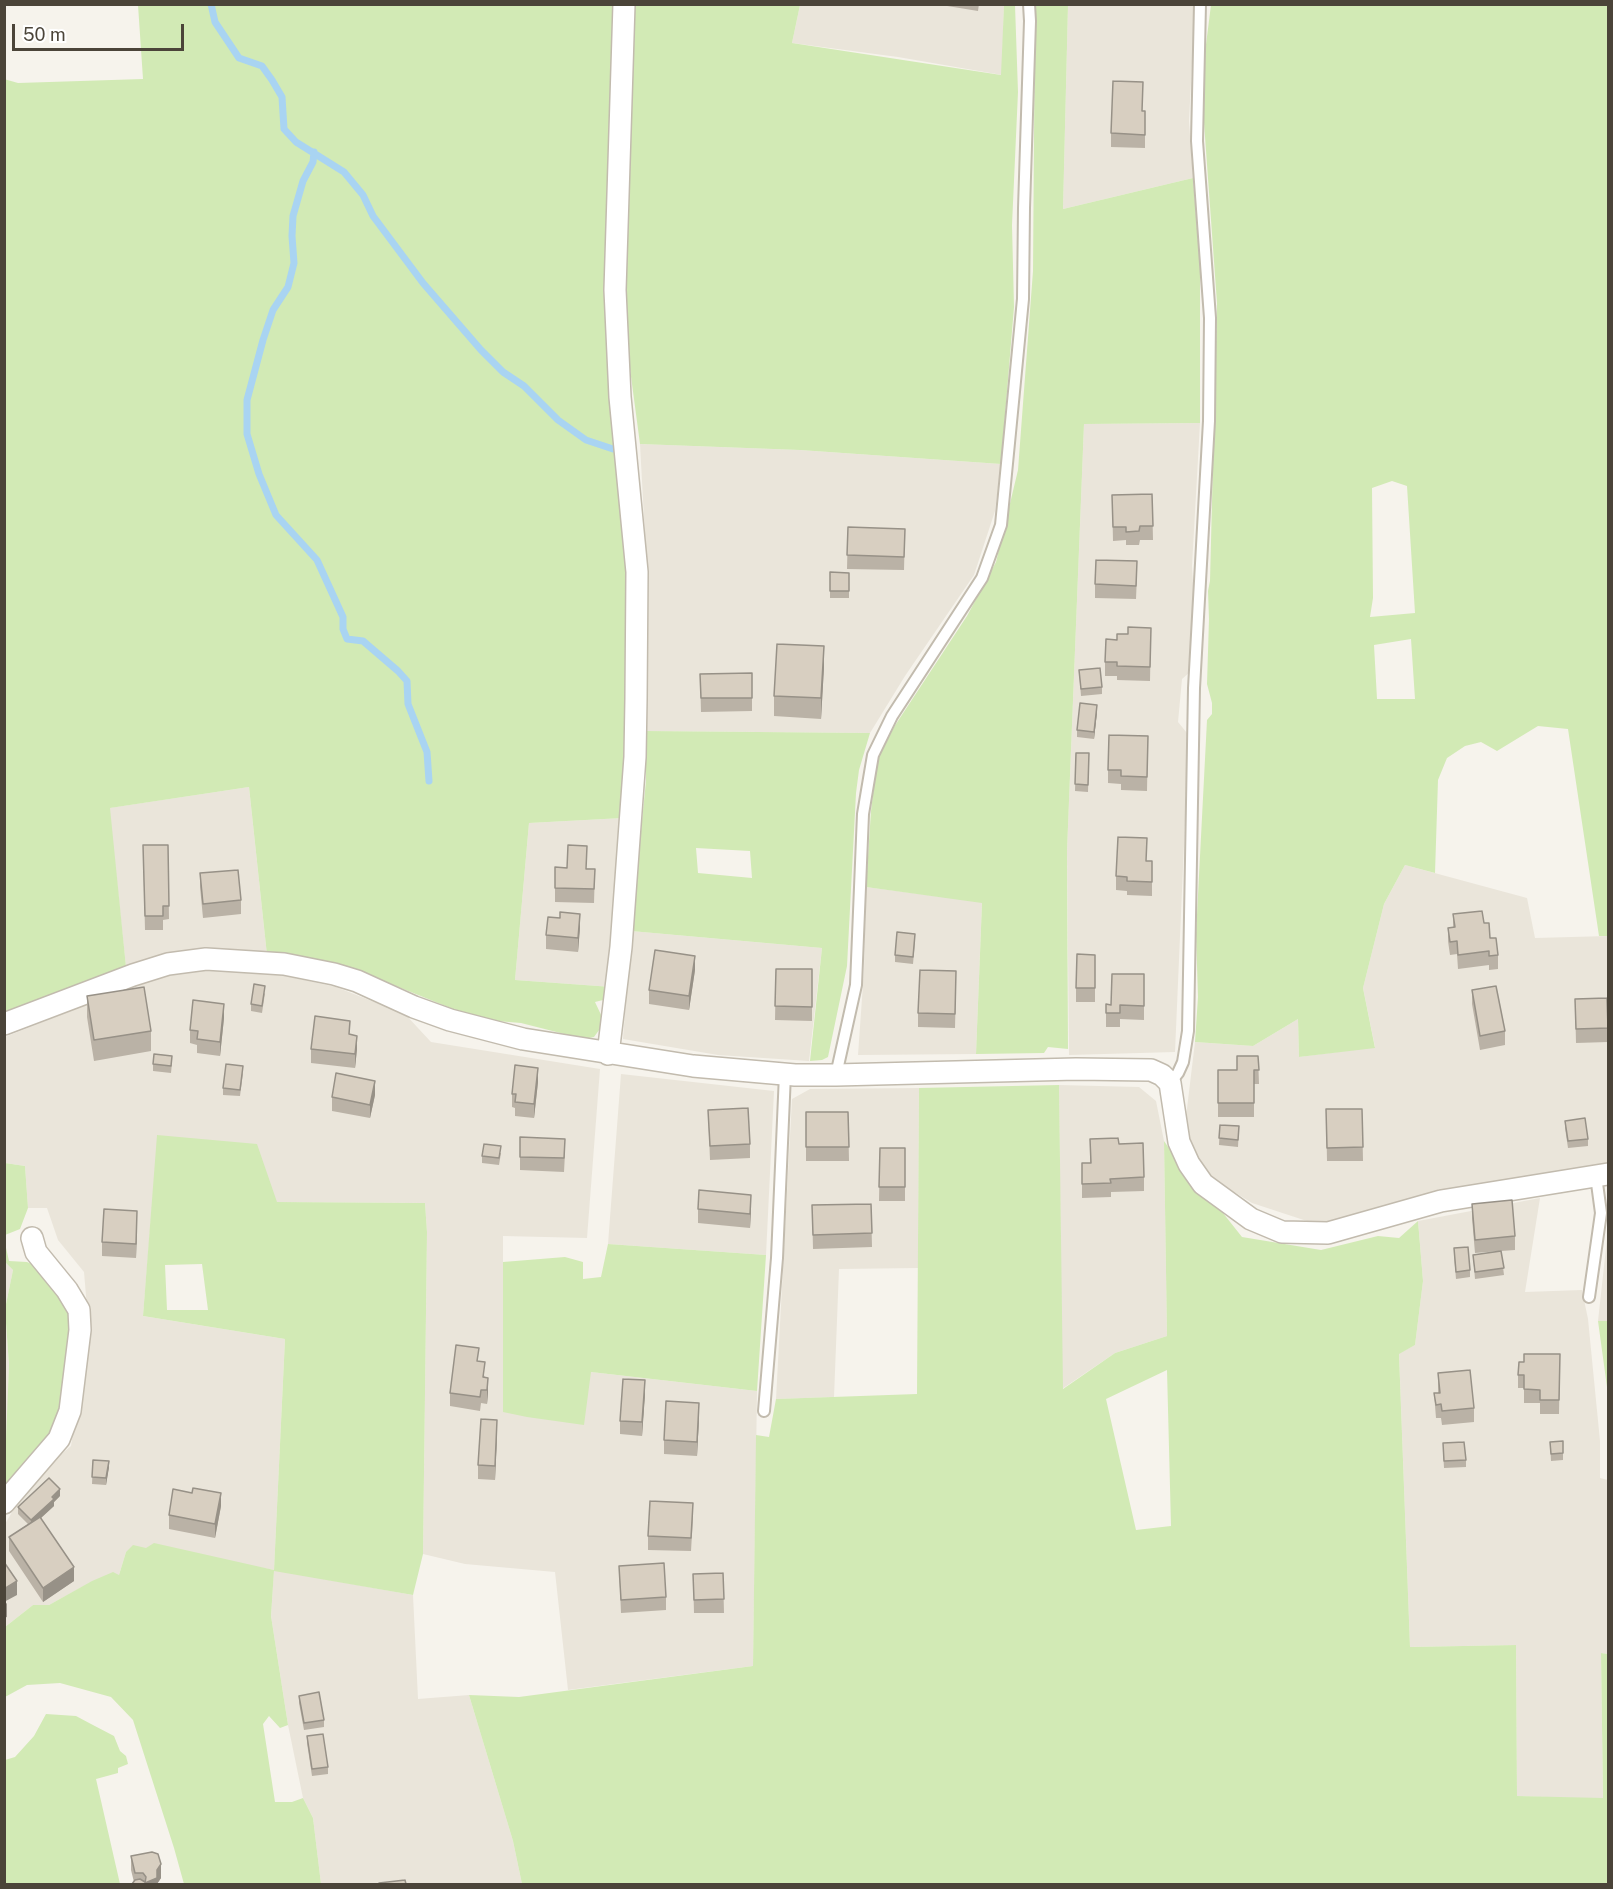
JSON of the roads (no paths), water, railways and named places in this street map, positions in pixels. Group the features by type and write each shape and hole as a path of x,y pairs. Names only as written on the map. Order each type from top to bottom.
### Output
{"street":[{"path":"608,1054 621,947 635,757 636,699 637,572 620,397 615,290 624,4"},
{"path":"4,1024 133,975 168,964 206,959 284,964 334,974 357,981 414,1007 450,1020 524,1039 693,1066 784,1074 836,1075 1151,1070 1162,1075 1170,1083 1179,1142 1189,1164 1203,1184 1251,1219 1282,1232 1328,1233 1441,1200 1602,1175"},
{"path":"4,1503 59,1439 70,1411 81,1330 79,1310 67,1290 36,1252 32,1238"}],"lane":[{"path":"836,1075 856,986 863,814 873,755 892,716 982,578 1001,525 1023,298 1029,4"},
{"path":"1170,1083 1184,1062 1188,1031 1193,697 1209,421 1210,318 1197,141 1200,4"},
{"path":"764,1410 777,1258 784,1074"},
{"path":"1589,1297 1601,1214 1602,1175"}],"waterway":[{"path":"211,4 215,22 239,58 262,66 282,97 284,129 296,142 344,172 363,195 373,216 423,283 481,350 503,372 524,386 558,420 586,440 613,449"},
{"path":"314,152 313,162 303,181 293,216 294,263 288,287 273,310 247,400 247,434 259,474 276,515 317,560 343,617 343,629 347,639 363,641 407,681 408,704 427,752 429,781"}]}
